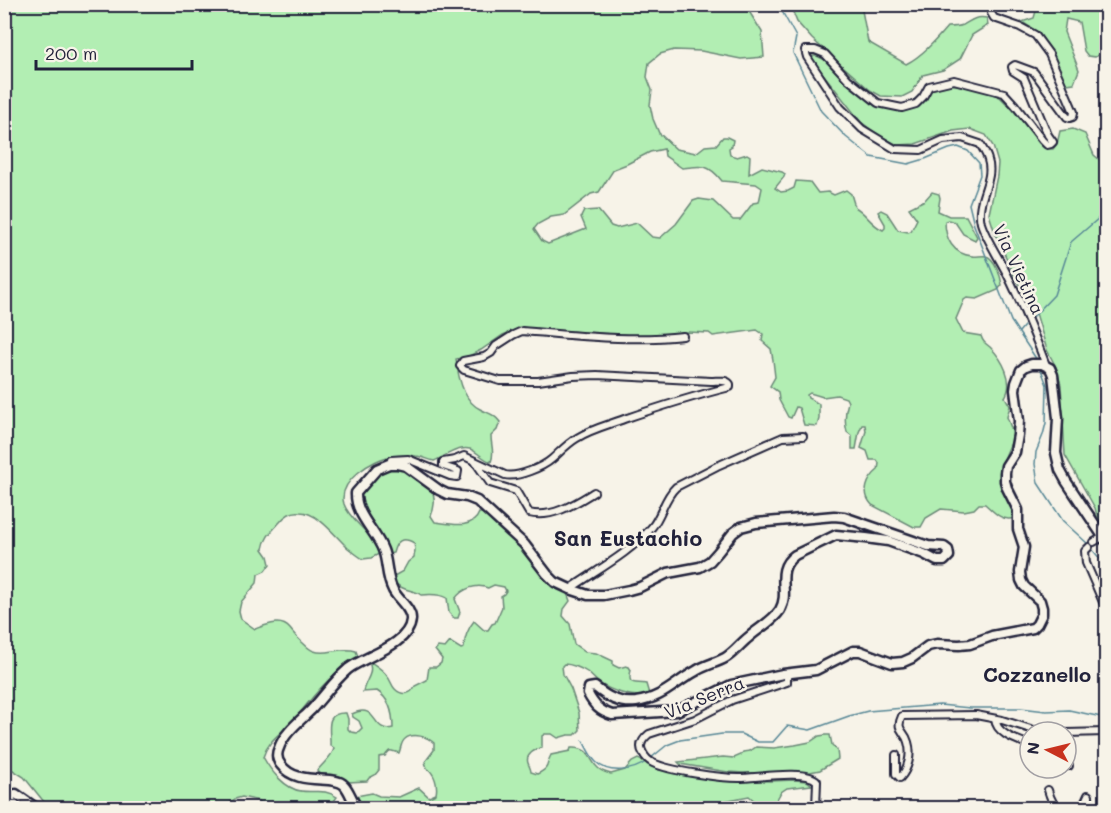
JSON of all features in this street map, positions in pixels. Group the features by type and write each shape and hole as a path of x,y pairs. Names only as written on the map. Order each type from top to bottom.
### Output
{"street":[{"name":"Via Vietina","path":"991,4 991,13 994,18 1035,35 1049,54 1073,111 1073,117 1067,117 1034,72 1015,64 1012,67 1013,71 1024,78 1053,142 1051,144 1047,145 1042,141 1004,93 954,80 929,86 916,104 902,108 878,103 848,80 825,54 815,50 806,50 807,57 840,107 862,129 895,149 921,150 943,140 962,138 980,144 989,162 989,180 982,195 979,210 981,224 1007,273 1037,340 1044,364"},
{"path":"389,465 390,460 408,459 457,477 458,471 443,466 443,462 464,456 505,475 524,473 551,460 561,449 578,437 604,426 674,402 730,387 730,384 724,381 597,375 538,381 500,381 464,370 460,366 463,361 484,357 496,346 522,331 632,339 683,336"},
{"path":"358,808 345,785 334,780 312,780 297,776 283,768 277,755 283,739 342,675 350,668 390,646 405,635 409,628 412,619 410,612 391,586 382,548 361,513 356,497 356,493 377,469 389,465 406,466 447,494 477,501 524,544 555,582 588,596 640,587 668,573 700,567 710,561 733,533 741,527 756,523 844,517 928,546 944,547 948,550 949,556 944,561 937,561 888,541 866,537 837,536 830,538 789,559 784,567 782,607 776,616 727,657 696,671 666,692 637,702 618,702 595,687 589,688 588,694 598,709 612,715 677,711 731,685 816,670 853,651 860,651 892,663 903,662 928,646 970,644 992,636 1033,628 1042,614 1042,608 1040,601 1023,586 1021,580 1024,547 1018,528 1018,510 1007,488 1005,473 1006,466 1015,452 1018,435 1016,383 1021,370 1026,366 1044,364 1050,368 1053,375 1058,418 1056,453 1060,470 1105,539 1091,544 1085,552 1086,563 1107,609"},
{"path":"570,589 642,538 654,525 666,500 676,487 783,437 803,436"},
{"path":"474,460 490,483 516,491 530,513 545,514 574,505 594,492"},
{"name":"Via Serra","path":"787,674 788,682 732,700 694,719 649,734 641,743 641,749 644,756 651,762 686,771 737,778 796,774 809,776 817,781 816,808"},
{"path":"896,755 896,774 900,778 906,772 910,755 908,740 899,729 902,716 976,714 1018,726"},
{"path":"995,719 998,728 1018,740"},
{"path":"1078,733 1107,732"},
{"path":"1048,790 1053,802 1060,808"},
{"path":"18,808 10,798 12,795 16,794 36,808"},
{"path":"1082,808 1088,795 1090,808"}],"green space":[{"path":"4,5 750,5 750,13 762,32 764,57 741,59 701,51 674,50 660,54 649,63 647,77 652,90 650,105 659,133 676,149 696,153 705,146 716,145 723,137 727,137 733,140 729,148 730,155 737,157 747,154 750,156 749,174 762,167 782,172 785,174 784,177 775,188 781,192 794,188 796,181 810,182 818,193 828,192 834,195 846,190 851,194 855,207 883,230 885,224 878,212 881,210 887,213 898,230 908,232 911,231 917,219 909,208 925,200 932,192 939,194 938,211 949,216 966,216 977,237 975,240 963,234 955,222 948,220 945,221 945,228 951,245 965,255 989,257 997,268 1002,285 998,290 977,299 964,300 956,319 963,333 981,336 999,358 1008,377 1008,391 1005,397 1010,406 1007,417 1014,436 1005,456 1002,472 1014,518 1006,519 985,504 979,504 974,509 964,511 941,509 926,518 921,527 914,527 872,505 866,491 868,482 878,470 879,463 877,460 870,460 867,451 861,448 866,431 865,425 862,425 859,432 856,449 852,449 852,436 847,432 845,424 848,402 846,398 837,395 823,397 810,393 807,395 819,404 817,426 804,425 799,408 796,407 791,418 788,417 779,400 778,392 770,386 775,377 771,349 762,341 763,334 757,330 713,336 709,333 687,332 629,335 520,328 503,335 469,356 456,359 460,380 469,400 500,422 497,430 491,436 493,452 491,462 465,448 434,461 407,455 384,458 367,466 351,479 346,487 343,495 344,504 352,518 367,533 379,554 363,559 348,548 320,520 307,513 291,513 267,538 263,549 270,564 265,571 258,574 257,583 241,602 239,611 241,619 255,629 278,623 286,626 308,648 313,650 319,652 356,651 359,659 337,672 322,686 290,724 271,742 263,757 274,773 289,787 301,791 333,794 337,797 332,804 319,808 267,808 259,801 242,797 220,807 49,808 24,777 5,765","holes":["664,149 665,156 682,168 705,167 713,171 722,181 756,184 762,188 759,202 753,203 740,220 733,220 713,201 699,199 693,201 676,224 660,238 652,237 637,223 617,228 611,226 598,210 584,211 581,217 586,229 548,244 542,241 534,229 551,217 564,215 591,194 599,192 614,169 650,152"]},
{"path":"790,5 861,5 868,42 906,64 933,43 947,27 961,26 979,18 987,18 988,25 972,35 960,59 943,70 923,75 912,92 902,97 881,96 870,90 812,39 797,22"},
{"path":"1032,5 1106,5 1106,55 1088,56 1084,51 1079,22 1066,19 1064,32 1079,70 1074,83 1067,84 1062,79 1052,53 1039,33 1022,22 1034,18 1036,11"},
{"path":"812,56 825,60 870,101 884,107 905,106 932,87 945,83 983,90 1000,97 1043,147 1053,149 1057,144 1060,131 1073,129 1085,134 1094,155 1106,165 1106,534 1100,526 1095,508 1065,455 1061,385 1056,367 1047,350 1036,313 1016,279 989,214 998,163 993,146 986,135 970,129 953,131 915,144 898,145 880,136 861,122 813,61"},
{"path":"393,469 410,473 432,491 434,503 431,516 435,522 466,524 472,522 479,513 486,513 511,534 555,585 567,593 570,601 564,609 563,616 570,624 574,644 585,652 596,653 613,661 613,665 619,668 629,667 632,682 646,684 649,694 637,696 622,693 603,685 582,669 564,664 563,674 579,713 580,730 575,735 558,738 552,734 542,736 542,747 531,753 527,760 531,772 537,774 544,770 551,755 577,748 586,752 599,769 611,774 625,770 638,759 655,766 733,780 795,780 807,781 812,785 787,788 781,792 776,801 770,804 757,803 749,796 724,801 713,808 663,808 661,806 653,808 365,808 356,796 372,793 379,796 399,797 419,788 429,797 436,794 435,780 425,762 434,750 434,743 424,737 416,736 404,740 399,753 391,751 379,757 379,770 367,781 348,782 336,776 319,774 317,771 330,757 334,748 330,745 329,728 334,716 346,713 348,729 351,732 357,733 362,728 352,714 360,711 371,714 381,727 393,728 391,712 385,698 377,691 363,692 372,663 384,672 398,691 403,694 409,693 415,686 427,680 429,667 436,667 441,663 442,659 435,650 438,647 445,648 450,642 461,649 464,648 467,634 474,621 484,630 488,630 495,623 502,607 501,596 506,591 504,587 494,585 488,588 479,586 465,590 455,599 460,612 458,618 454,618 449,613 447,598 421,595 394,582 394,576 403,571 414,557 414,543 406,540 400,541 393,553 387,553 368,520 359,497 374,477"},
{"path":"830,735 832,745 837,750 838,759 820,770 810,772 728,772 678,762 734,758 756,747 774,748 795,745 810,742 819,736"}],"waterway":[{"path":"778,4 796,37 793,53 821,111 846,137 871,157 908,164 958,147 968,151 979,163 980,175 969,204 974,225 1011,321 1037,360"},
{"path":"1031,319 1054,295 1071,242 1106,212"},
{"path":"1019,332 1024,326"},
{"path":"1040,367 1047,385 1046,423 1036,452 1038,483 1063,521 1088,544"},
{"path":"1091,548 1106,566"},
{"path":"651,758 667,745 680,740 722,734 741,734 758,742 773,742 787,726 810,730 868,711 940,705 1046,711 1069,710 1106,718"},
{"path":"583,741 594,760 608,769 629,769 647,761"}],"district":[{"name":"San Eustachio","path":"628,537"},
{"name":"Cozzanello","path":"1037,674"}]}
